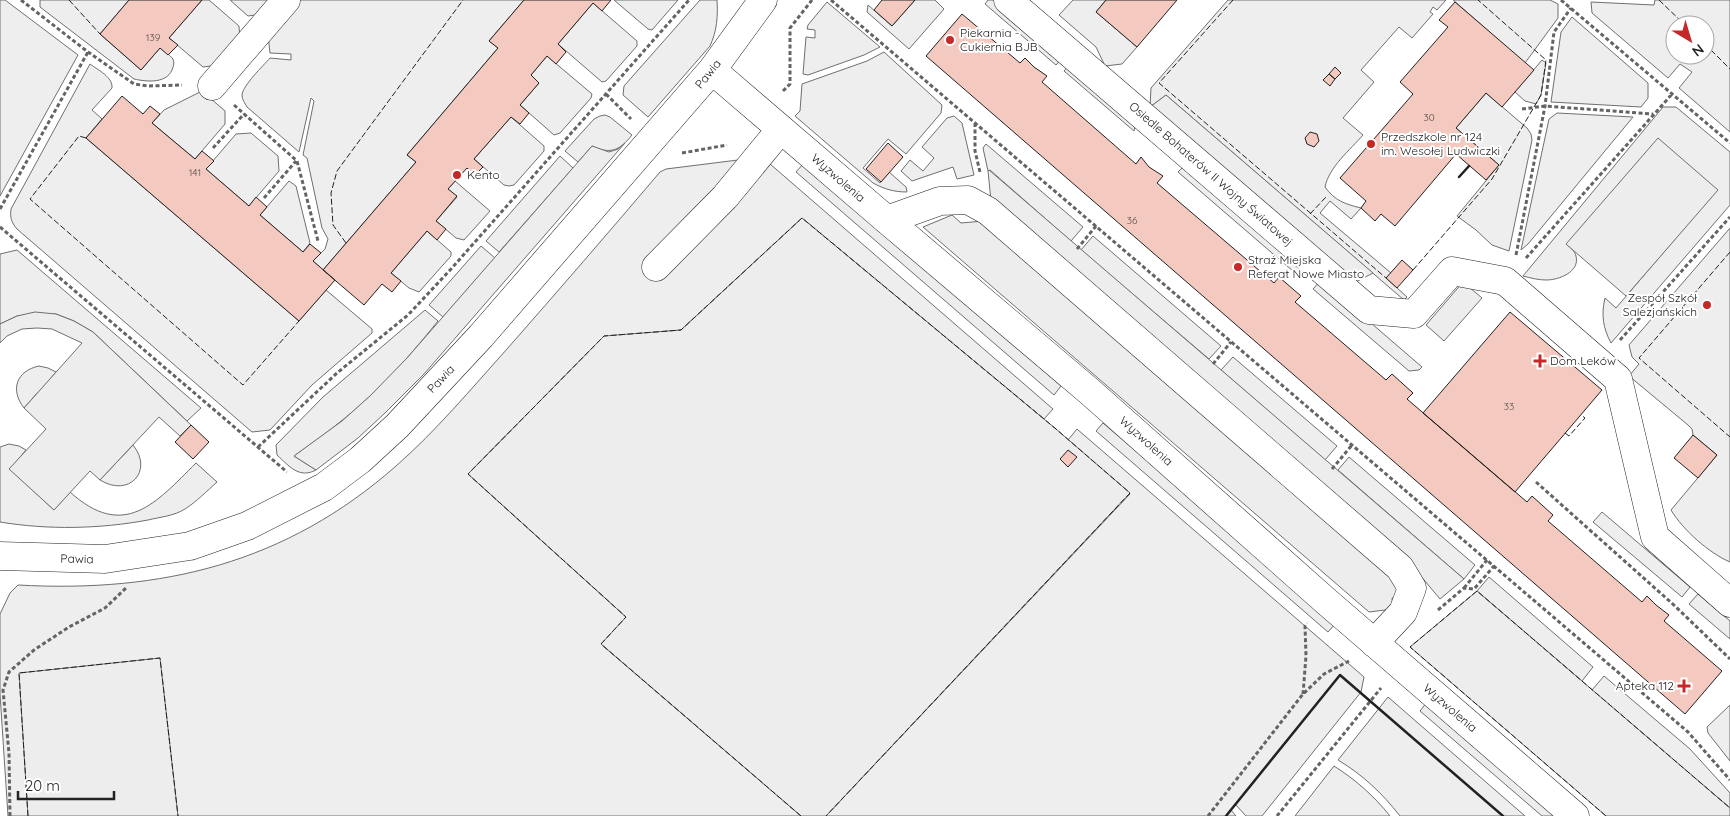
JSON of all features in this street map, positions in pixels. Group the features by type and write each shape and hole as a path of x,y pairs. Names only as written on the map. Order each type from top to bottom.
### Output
{"street":[{"path":"212,86 286,0"},
{"name":"Pawia","path":"0,556 105,559 190,546 261,520 324,486 360,460 391,432 494,321 712,70 763,0"},
{"name":"Osiedle Bohaterów II Wojny Światowej","path":"1010,1 1369,310 1414,314 1452,271 1509,277"},
{"name":"Wyzwolenia","path":"712,70 1089,391 1374,643 1575,816"},
{"path":"656,267 725,197 781,129"},
{"path":"887,220 940,201 968,200 988,211 1400,568 1412,588 1403,612 1374,643"},
{"path":"1509,277 1618,380 1655,537 1730,603"}],"path":[{"path":"22,0 88,52 134,84 148,86 169,84 212,86 297,161 318,241"},
{"path":"0,227 258,447 337,373 408,315 689,0"},
{"path":"831,0 1688,732 1730,780"},
{"path":"1563,1 1730,143"},
{"path":"1509,277 1545,106 1554,32 1571,8"},
{"path":"0,209 88,52"},
{"path":"1509,277 1673,93"},
{"path":"1522,109 1545,106 1654,114"},
{"path":"214,148 244,114"},
{"path":"968,200 982,182 975,150 975,123"},
{"path":"264,198 297,161"},
{"path":"1600,363 1730,217"},
{"path":"1078,247 1096,226"},
{"path":"1213,363 1231,342"},
{"path":"1334,467 1352,445"},
{"path":"1536,482 1675,606 1730,659"},
{"path":"1464,588 1487,560"},
{"path":"10,816 9,753 3,690 8,672 34,650 69,627 105,608 131,584"},
{"path":"1302,694 1306,656 1305,626 1309,621"},
{"path":"1208,816 1302,694 1324,674 1352,658"},
{"path":"1277,816 1370,700 1384,686"}],"shaded area":[{"path":"0,0 5,0 78,55 0,196"},
{"path":"40,0 129,0 100,34 141,70 160,48 173,59 174,65 171,73 157,80 145,81 134,79 40,7"},
{"path":"202,0 209,0 239,26 240,40 218,65 203,67 169,38"},
{"path":"230,0 275,0 262,14 248,16"},
{"path":"298,0 524,0 489,41 498,48 407,155 416,162 323,270 313,261 325,249 328,239 322,228 307,158 303,155 314,101 311,98 299,152 247,107 242,97 249,81 270,58 291,60 291,54 270,53 268,35"},
{"path":"614,0 678,0 652,30 648,29"},
{"path":"700,0 717,0 716,23 710,46 648,117 623,95 624,86"},
{"path":"915,0 935,0 944,9 909,49 867,12 868,5 892,26"},
{"path":"988,0 996,0 1063,57 1056,65 985,4"},
{"path":"1073,0 1106,0 1096,12 1137,47 1122,64 1105,66 1096,47 1059,15"},
{"path":"1228,0 1446,0 1437,10 1433,7 1430,12 1433,14 1412,38 1399,27 1361,70 1374,82 1343,118 1363,135 1335,166 1325,187 1333,196 1341,201 1361,208 1351,219 1330,201 1320,213 1391,273 1386,278 1407,297 1404,300 1166,95 1150,107 1151,88"},
{"path":"1453,0 1550,0 1558,4 1558,18 1525,63"},
{"path":"1655,0 1730,0 1730,132 1679,88 1692,72 1682,65 1715,65 1715,15 1665,15 1665,65 1679,65 1668,78 1592,13 1591,2 1654,5"},
{"path":"827,2 880,47 864,55 808,75 803,74 806,37 815,38 815,30 807,29 808,25"},
{"path":"593,3 637,41 637,46 606,81 602,82 558,44"},
{"path":"1572,17 1648,83 1648,98 1641,107 1551,102 1561,32"},
{"path":"884,52 942,105 941,113 906,154 888,139 863,168 880,183 889,172 906,187 907,192 889,190 873,183 795,116 800,111 802,84 867,61"},
{"path":"547,56 592,94 591,98 560,133 554,135 520,105 539,83 531,75"},
{"path":"1542,60 1546,63 1541,95 1536,104 1525,101 1515,92"},
{"path":"90,64 108,77 112,88 92,110 102,119 86,138 299,321 326,290 372,329 372,333 312,385 270,430 252,432 17,229 12,222 11,209"},
{"path":"1070,64 1136,121 1134,131 1064,71"},
{"path":"202,91 225,111 225,124 195,159 152,123 164,110"},
{"path":"1486,93 1527,128 1532,140 1509,251 1492,245 1457,216 1499,165 1456,128"},
{"path":"1166,95 1373,273 1352,284 1150,107"},
{"path":"1663,107 1676,107 1730,152 1730,205 1611,343 1604,321 1605,298 1616,308 1717,190 1566,244 1575,252 1576,262 1572,271 1562,277 1546,280 1523,276"},
{"path":"1557,113 1633,117 1521,250 1549,119"},
{"path":"605,115 632,135 615,150 599,149 592,146 578,162 565,151 594,119"},
{"path":"954,116 962,123 974,175 957,179 953,167 912,181 901,171 910,160 923,171 934,158 922,147 947,118"},
{"path":"511,117 544,146 544,151 514,185 509,186 504,185 474,159"},
{"path":"251,133 278,156 279,171 249,206 206,169 236,134"},
{"path":"1658,138 1718,190 1626,296 1566,244"},
{"path":"625,143 424,374 385,413 358,438 316,470 294,456 342,421 370,396 407,358 592,146 609,152 618,149"},
{"path":"986,144 1083,227 1071,241 990,170 988,171 983,148"},
{"path":"560,156 573,168 499,252 486,241"},
{"path":"762,157 1053,409 1044,419 802,218 681,330 604,337 468,474 626,617 602,645 801,816 8,816 0,694 0,614 10,593 18,585 71,586 122,583 172,576 220,565 266,548 311,527 354,499 396,466 425,439 507,349 660,172 666,169"},
{"path":"804,163 1061,386 1054,395 796,172"},
{"path":"1186,164 1308,269 1301,278 1178,172"},
{"path":"989,170 1464,579 1440,599 1409,562 991,201"},
{"path":"289,181 296,186 310,243 303,252 260,215"},
{"path":"455,181 490,211 464,240 456,238 436,221 457,197 448,189"},
{"path":"952,215 961,223 984,221 1393,573 1403,597 1392,598 1393,609 1369,612 923,227"},
{"path":"802,218 1130,493 826,816 801,816 601,644 626,617 468,474 604,336 681,330"},
{"path":"1730,228 1730,562 1697,540 1682,525 1671,510 1717,455 1693,435 1692,429 1688,425 1629,376 1639,364 1632,357 1629,345"},
{"path":"427,231 451,252 451,256 419,292 409,288 391,273"},
{"path":"1093,236 1221,346 1209,359 1081,250"},
{"path":"481,246 495,258 443,317 429,305"},
{"path":"17,250 201,408 187,421 93,332 74,321 56,314 17,316 0,324 0,254"},
{"path":"1321,280 1422,367 1419,370 1409,371 1313,289"},
{"path":"1463,282 1482,298 1444,341 1426,325"},
{"path":"425,310 438,321 406,360 352,412 294,456 316,470 304,473 299,472 290,467 277,455 276,445 323,397"},
{"path":"35,312 56,314 74,321 93,332 191,425 180,436 159,417 100,480 90,471 54,510 9,469 46,429 24,408 82,343 52,329 37,328 22,329 7,336 0,343 0,324 17,316"},
{"path":"1233,357 1337,446 1325,460 1221,370"},
{"path":"39,366 56,372 41,390 118,461 133,445 139,455 141,464 135,479 129,484 111,485 100,480 116,463 38,392 24,408 17,395 18,382 25,372"},
{"path":"1103,423 1336,623 1328,632 1096,431"},
{"path":"1077,429 1364,677 1361,692 1262,816 1246,816 1236,805 1231,810 1236,816 826,816 1130,494 1068,440"},
{"path":"9,444 26,450 10,469 54,510 70,492 89,506 107,514 123,515 138,511 153,503 196,463 217,482 185,509 172,515 148,520 93,527 55,527 0,522 0,447"},
{"path":"1349,457 1475,565 1464,579 1338,470"},
{"path":"1602,512 1690,587 1682,597 1593,522"},
{"path":"1489,577 1593,667 1582,681 1477,591"},
{"path":"1477,591 1730,808 1730,816 1606,816 1410,647"},
{"path":"1698,594 1730,621 1730,639 1689,604"},
{"path":"160,658 178,816 28,816 19,673"},
{"path":"1604,676 1690,749 1730,793 1730,808 1592,690"},
{"path":"1388,697 1525,816 1400,816 1372,785 1338,760"},
{"path":"1427,702 1558,816 1542,816 1420,711"},
{"path":"1730,705 1730,761 1708,733 1707,727"},
{"path":"1334,766 1364,789 1390,816 1295,816"}],"building":[{"path":"129,0 202,0 169,38 178,45 168,55 160,48 141,70 100,34"},
{"path":"524,0 611,0 602,11 593,3 558,44 566,52 556,64 547,56 531,75 539,83 520,105 529,113 520,124 511,117 474,159 483,167 475,175 467,168 448,189 457,196 436,221 446,229 437,240 427,231 391,273 401,281 392,292 382,284 364,305 323,270 416,162 407,155 498,48 489,41"},
{"path":"882,0 915,0 892,26 874,10"},
{"path":"1106,0 1177,0 1137,47 1096,12"},
{"path":"1455,2 1534,70 1502,107 1486,93 1456,128 1499,165 1486,180 1456,154 1395,226 1381,214 1375,221 1361,208 1366,201 1340,178 1413,94 1400,82 1448,27 1439,20"},
{"path":"962,14 1020,63 1025,58 1047,76 1042,82 1136,164 1141,157 1149,167 1163,176 1157,183 1274,283 1279,277 1301,296 1295,302 1386,380 1392,374 1413,393 1407,399 1527,502 1532,496 1553,515 1548,521 1642,602 1647,596 1669,615 1664,621 1722,671 1685,714 926,56"},
{"path":"1335,67 1341,73 1335,79 1329,74"},
{"path":"1329,74 1335,79 1330,86 1323,80"},
{"path":"122,96 143,114 150,106 160,114 152,123 195,159 202,151 214,161 206,169 249,206 256,197 267,207 260,215 303,252 310,244 321,253 313,261 335,280 299,321 86,138"},
{"path":"1310,132 1317,134 1319,141 1314,147 1307,144 1305,138"},
{"path":"888,143 903,157 881,182 866,169"},
{"path":"1402,260 1413,270 1397,288 1386,278"},
{"path":"1510,312 1602,390 1515,492 1423,413"},
{"path":"191,425 209,442 193,459 175,442"},
{"path":"1693,435 1717,455 1698,478 1674,458"},
{"path":"1068,450 1077,457 1068,467 1060,459"}],"fence":[{"path":"69,0 100,34"},
{"path":"346,243 333,225 331,193 337,171 463,0"},
{"path":"1233,0 1159,83 1386,278"},
{"path":"1413,270 1492,179 1541,95 1546,60 1478,0"},
{"path":"1659,0 1675,15"},
{"path":"1715,54 1730,69"},
{"path":"86,138 79,136 30,199 243,385 299,321"},
{"path":"1310,214 1326,197"},
{"path":"801,816 601,644 626,617 468,474 604,336 681,330 802,218 1130,493 826,816"},
{"path":"1730,252 1639,358 1730,437"},
{"path":"1565,433 1569,436 1585,418 1581,415"},
{"path":"1606,816 1410,647 1477,591 1730,808"},
{"path":"28,816 19,673 160,658 178,816"}],"wall":[{"path":"1459,177 1469,166"},
{"path":"1226,816 1340,675 1503,816"}],"place":[{"name":"Piekarnia - Cukiernia BJB","path":"950,40"},
{"name":"Przedszkole nr 124 im. Wesołej Ludwiczki","path":"1371,144"},
{"name":"Kento","path":"457,175"},
{"name":"Straż Miejska Referat Nowe Miasto","path":"1238,267"},
{"name":"Zespół Szkół Salezjańskich","path":"1707,305"},
{"name":"Dom Leków","path":"1540,361"},
{"name":"Apteka 112","path":"1684,686"}]}
